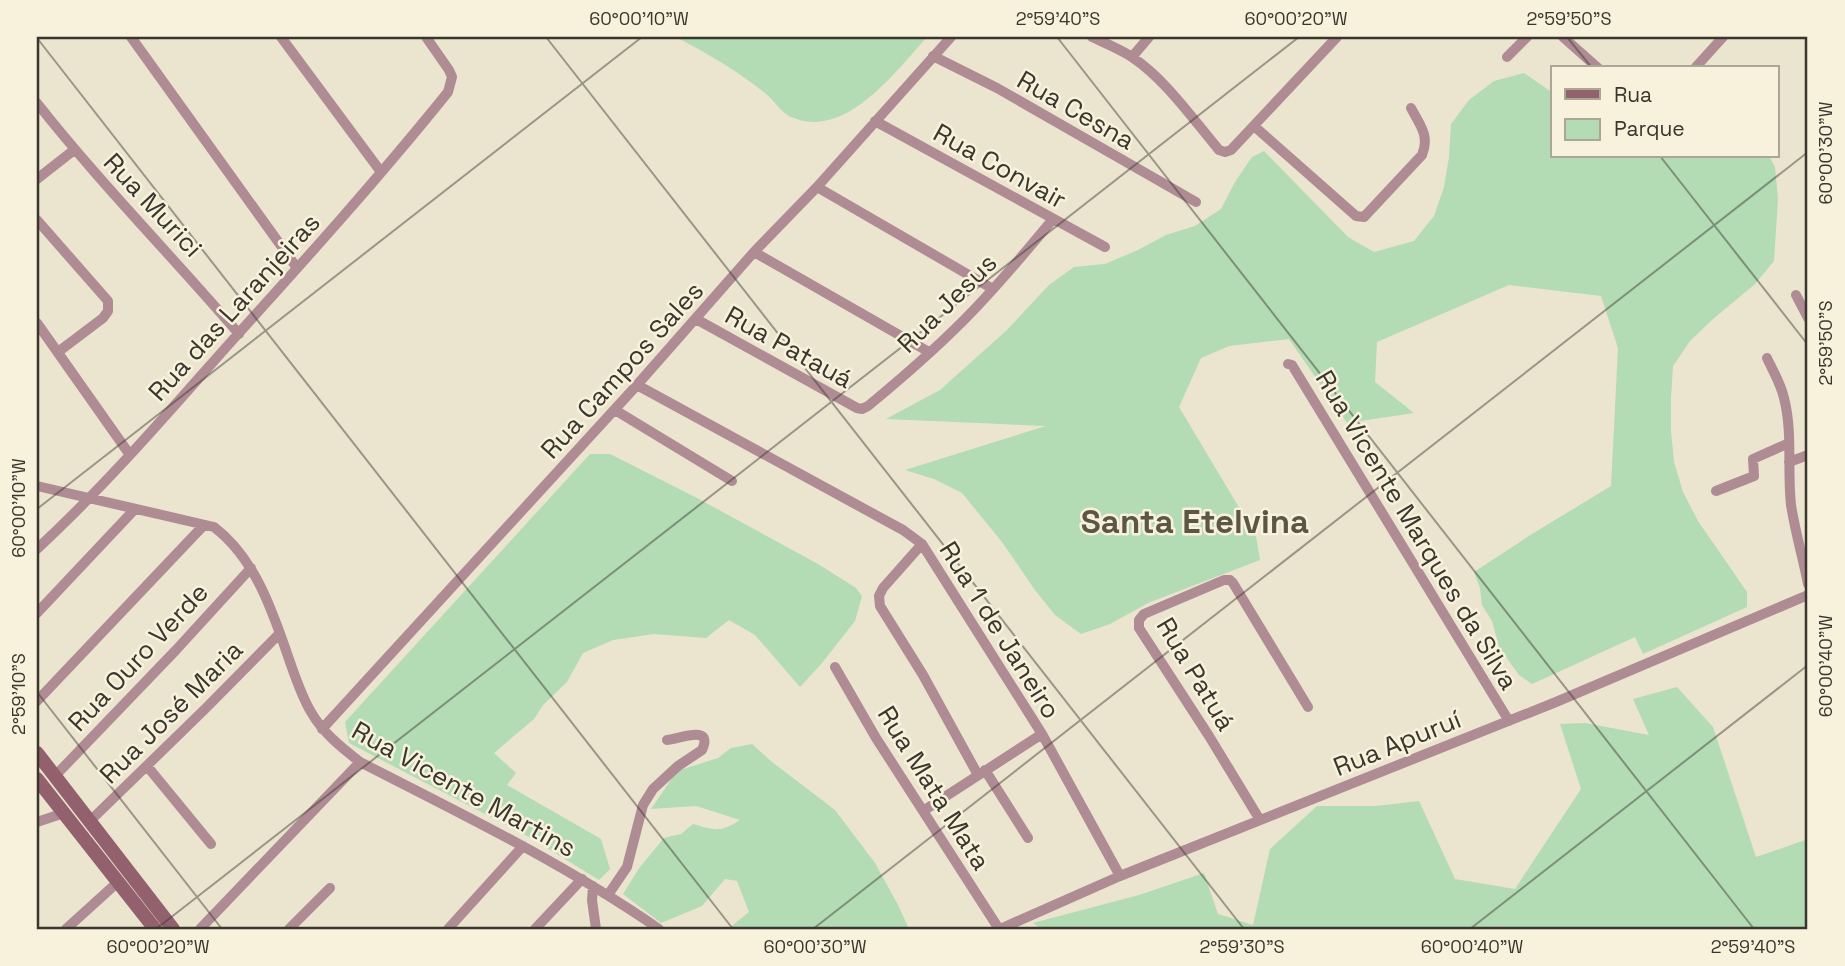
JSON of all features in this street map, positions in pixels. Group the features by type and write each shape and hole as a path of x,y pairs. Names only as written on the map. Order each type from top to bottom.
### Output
{"main road":[{"path":"37,752 173,929"},
{"path":"37,779 155,929"}],"street":[{"path":"131,37 297,268"},
{"path":"281,37 381,172"},
{"name":"Rua das Laranjeiras","path":"38,544 89,499 130,455 297,268 448,92 452,77 426,37"},
{"name":"Rua Campos Sales","path":"322,729 615,410 754,252 817,187 951,37"},
{"path":"1092,37 1132,57 1146,68 1219,149 1225,152 1231,150 1337,37"},
{"path":"1132,57 1149,37"},
{"path":"1507,57 1527,37"},
{"path":"1563,37 1596,66"},
{"path":"1697,66 1723,37"},
{"name":"Rua Cesna","path":"933,56 997,88 1196,202"},
{"name":"Rua Murici","path":"37,103 74,150 239,334"},
{"path":"1254,126 1356,216 1364,217 1422,155 1426,146 1424,134 1411,108"},
{"name":"Rua Convair","path":"875,121 1105,247"},
{"path":"37,179 74,150"},
{"path":"817,187 993,289"},
{"name":"Rua Jesus","path":"862,408 885,392 965,319 1053,219"},
{"path":"37,220 108,301 108,311 103,318 58,352"},
{"path":"754,252 929,352"},
{"path":"1796,295 1808,318"},
{"name":"Rua Patauá","path":"696,319 856,408 862,408"},
{"path":"37,323 130,455"},
{"path":"1767,358 1783,394 1788,424 1792,509 1808,584"},
{"name":"Rua Vicente Marques da Silva","path":"1288,364 1292,365 1509,721"},
{"name":"Rua 1 de Janeiro","path":"637,385 903,530 922,544 1041,734 1120,876"},
{"path":"615,410 732,481"},
{"path":"1716,491 1754,476 1753,459 1789,443"},
{"path":"1789,462 1808,455"},
{"name":"Rua Vicente Martins","path":"37,486 214,527 225,536 251,568 310,711 337,745 360,762 582,879 659,929"},
{"path":"37,613 134,510"},
{"path":"37,701 204,525"},
{"path":"922,544 883,588 879,596 880,606 982,773 1028,838"},
{"name":"Rua Ouro Verde","path":"55,776 251,568"},
{"name":"Rua Patuá","path":"1260,820 1139,628 1139,620 1144,614 1224,580 1230,580 1308,707"},
{"name":"Rua Apuruí","path":"1000,929 1120,876 1642,667 1808,595"},
{"name":"Rua José Maria","path":"90,821 280,633"},
{"name":"Rua Mata Mata","path":"835,667 876,738 1000,929"},
{"path":"608,895 627,867 643,805 653,789 665,776 705,746 702,736 697,733 667,740"},
{"path":"923,811 1041,734"},
{"path":"200,929 360,762"},
{"path":"147,766 211,844"},
{"path":"37,822 64,813"},
{"path":"448,929 523,846"},
{"path":"535,929 582,879"},
{"path":"66,929 119,881"},
{"path":"593,886 596,929"},
{"path":"289,929 330,888"}],"green space":[{"path":"676,37 927,37 871,96 836,118 818,122 790,116 745,78"},
{"path":"1524,73 1551,92 1551,158 1770,158 1775,167 1778,199 1774,261 1755,284 1690,341 1673,366 1671,431 1674,462 1683,492 1698,521 1747,592 1747,607 1643,654 1635,637 1532,684 1519,675 1499,647 1492,621 1482,605 1474,572 1611,486 1618,348 1601,296 1509,285 1377,342 1375,382 1414,413 1347,423 1289,339 1229,346 1201,358 1179,407 1256,536 1260,560 1148,603 1110,624 1081,634 1055,615 1002,542 962,493 934,479 905,470 1046,426 886,419 940,390 1007,330 1049,285 1074,267 1105,264 1166,235 1195,226 1221,209 1252,157 1264,151 1348,237 1374,252 1414,241 1434,216 1444,187 1451,124 1469,100 1494,81"},
{"path":"590,454 610,454 697,498 818,564 856,588 862,596 855,621 800,687 755,635 729,620 706,638 654,634 613,640 583,653 567,682 543,705 534,719 494,753 516,773 507,785 601,839 610,869 599,880 531,838 349,743 345,722"},
{"path":"1677,687 1713,727 1756,857 1808,839 1808,929 1042,929 1033,923 1139,895 1204,873 1218,914 1253,925 1270,849 1317,806 1376,806 1419,801 1455,879 1515,889 1581,789 1560,724 1585,723 1649,735 1633,699"},
{"path":"752,744 835,810 875,863 909,929 728,929 749,912 737,881 725,879 702,906 661,923 623,894 640,867 664,838 681,834 693,824 717,829 728,827 740,820 696,806 651,809 677,771 718,758 731,748"}],"district":[{"name":"Santa Etelvina","path":"1195,521"}]}
